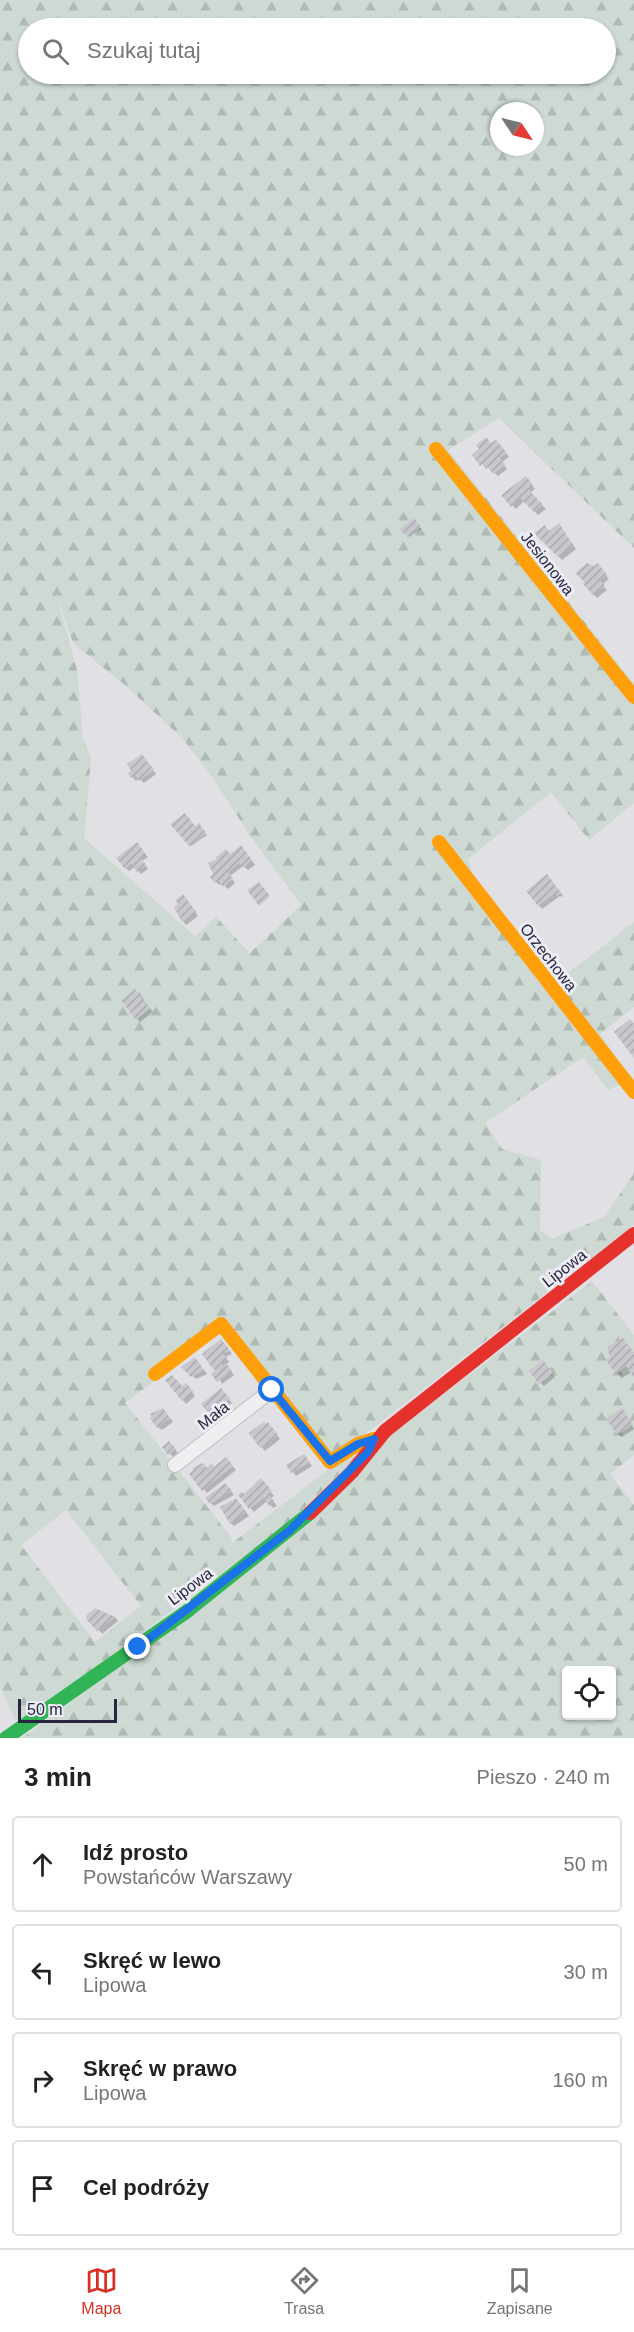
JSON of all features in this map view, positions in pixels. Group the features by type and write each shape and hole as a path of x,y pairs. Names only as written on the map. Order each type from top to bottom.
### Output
{"street":[{"name":"Jesionowa","path":"436,449 634,697"},
{"name":"Orzechowa","path":"439,842 634,1092"},
{"name":"Lipowa","path":"272,1390 330,1461 358,1444 374,1439 634,1234"},
{"path":"155,1374 221,1324 272,1390"},
{"name":"Mała","path":"175,1466 272,1390"},
{"name":"Lipowa","path":"6,1738 138,1647 290,1530 368,1452 374,1439"}],"green space":[{"path":"0,0 634,0 634,548 499,418 448,450 634,684 634,803 589,840 551,792 468,859 478,894 562,978 634,922 634,1007 600,1034 631,1079 608,1090 583,1057 485,1123 502,1149 541,1160 540,1230 552,1239 604,1217 633,1175 634,1167 634,1225 364,1435 330,1454 228,1325 125,1403 231,1537 232,1543 350,1453 356,1458 281,1530 27,1718 15,1720 0,1686","holes":["55,590 73,643 126,686 183,739 301,905 250,953 216,917 195,936 84,838 91,758 83,738 77,670","66,1510 141,1606 95,1642 21,1545"]},
{"path":"592,1281 634,1335 634,1455 610,1474 634,1505 634,1738 22,1738 169,1631 387,1438"}],"building":[{"path":"486,437 491,443 496,440 507,453 500,458 505,465 493,474 488,467 486,469 482,464 480,466 472,455 479,449 476,445"},
{"path":"526,476 533,485 528,489 543,505 534,512 520,498 511,507 501,495"},
{"path":"414,518 421,527 407,537 400,529"},
{"path":"559,523 573,545 558,557 534,533 545,525 549,531"},
{"path":"587,563 594,566 598,563 607,575 600,580 605,586 593,595 583,584 585,582 575,573"},
{"path":"142,754 154,770 139,781 135,775 131,778 128,773 131,771 127,764"},
{"path":"185,813 195,826 199,823 206,833 189,846 170,824"},
{"path":"137,842 145,853 140,857 146,865 137,872 131,864 125,869 116,858"},
{"path":"241,845 252,860 243,868 239,863 228,872 233,879 223,887 218,880 214,883 210,877 213,874 208,863 217,859 216,857 226,849 230,854"},
{"path":"547,874 561,893 557,896 555,893 538,906 526,891"},
{"path":"259,882 270,896 259,906 247,890"},
{"path":"183,894 196,912 182,922 174,907 178,904 175,900"},
{"path":"135,989 150,1008 136,1020 121,1000"},
{"path":"630,1019 634,1024 634,1058 614,1032"},
{"path":"623,1338 634,1353 634,1378 626,1366 616,1374 606,1360 610,1357 607,1347"},
{"path":"221,1339 230,1351 223,1353 227,1358 221,1362 223,1366 226,1363 232,1371 217,1382 211,1374 218,1367 213,1369 202,1354"},
{"path":"195,1357 204,1370 191,1377 181,1367"},
{"path":"543,1360 553,1373 539,1384 529,1371"},
{"path":"172,1375 182,1386 186,1383 193,1391 182,1401 165,1380"},
{"path":"221,1388 230,1399 210,1415 201,1404"},
{"path":"163,1408 170,1418 157,1428 150,1414"},
{"path":"622,1408 633,1424 617,1435 606,1419"},
{"path":"264,1422 266,1424 268,1422 278,1435 260,1448 249,1433"},
{"path":"169,1441 176,1449 168,1455 162,1447"},
{"path":"304,1454 310,1462 291,1473 286,1465"},
{"path":"226,1457 233,1466 202,1491 189,1474 194,1470 192,1468 203,1463 207,1468 212,1463 214,1467"},
{"path":"261,1478 272,1491 268,1494 274,1501 269,1506 264,1498 249,1509 238,1495 242,1492 244,1494"},
{"path":"225,1483 232,1491 210,1504 205,1498"},
{"path":"236,1498 246,1512 230,1524 220,1507"},
{"path":"95,1608 115,1617 97,1631 86,1619 86,1616"}],"traffic: fast":[{"path":"6,1738 186,1612 310,1513"}],"traffic: slow":[{"path":"436,449 634,697"},
{"path":"439,842 634,1092"},
{"path":"155,1374 221,1324 330,1462 358,1444 374,1439"}],"traffic: jam":[{"path":"310,1513 352,1472 385,1431 634,1234"}],"route":[{"path":"138,1647 290,1530 368,1452 374,1439 358,1444 330,1461 272,1390"}]}
